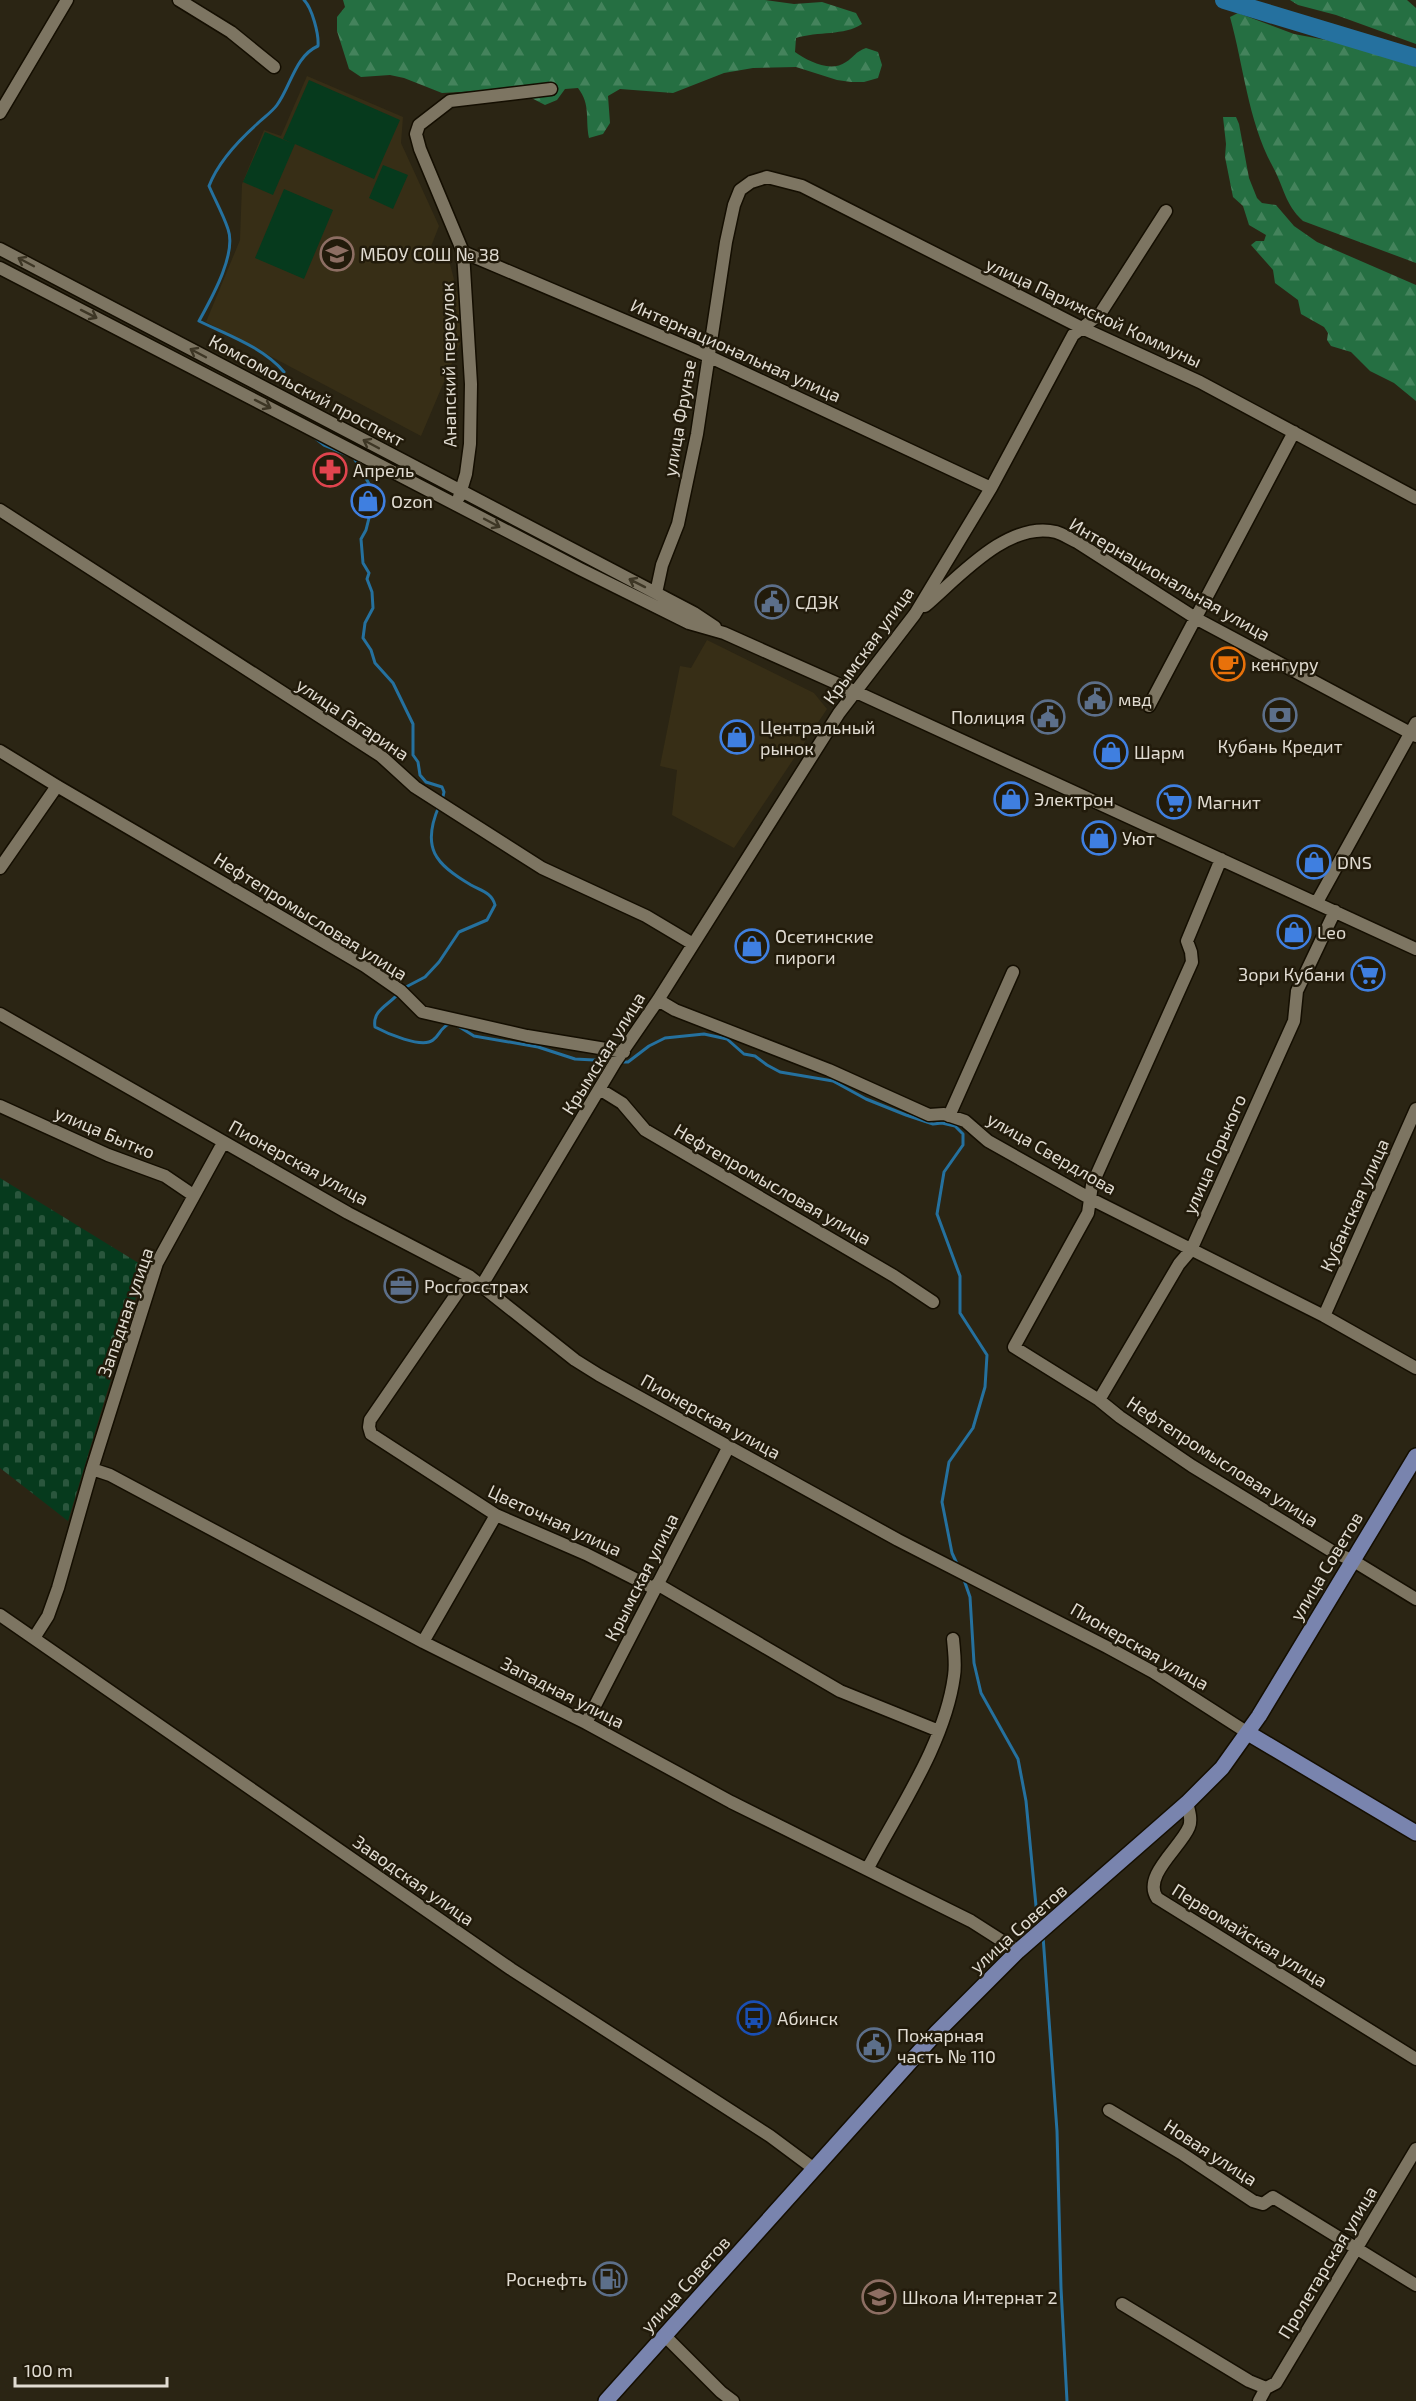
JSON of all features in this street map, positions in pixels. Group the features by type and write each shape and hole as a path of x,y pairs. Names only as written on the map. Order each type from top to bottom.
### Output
{"main road":[{"name":"улица Советов","path":"606,2401 937,2032 1018,1951 1187,1803 1222,1768 1248,1733 1416,1456"},
{"name":"Пионерская улица","path":"1248,1733 1416,1833"}],"street":[{"path":"0,113 66,0"},
{"path":"179,0 231,32 274,68"},
{"name":"Анапский переулок","path":"458,498 469,454 471,432 469,342 463,252 416,134 419,125 450,101 551,89"},
{"name":"улица Парижской Коммуны","path":"751,182 767,177 802,186 912,244 1082,328 1200,382 1416,498"},
{"name":"улица Фрунзе","path":"656,593 662,565 678,524 697,434 726,242 734,206 740,190 751,182"},
{"name":"Крымская улица","path":"482,1285 616,1061 658,1000 854,691 915,614 991,488 1073,335 1104,308 1166,211"},
{"name":"Комсомольский проспект","path":"0,249 689,623 724,633 854,691 1416,948"},
{"name":"Интернациональная улица","path":"463,252 708,356 991,488"},
{"name":"Комсомольский проспект","path":"0,268 458,498 656,593 694,613 724,633"},
{"path":"1149,706 1294,432"},
{"name":"улица Гагарина","path":"0,510 381,756 415,787 542,868 646,916 693,944"},
{"name":"Интернациональная улица","path":"915,614 996,545 1022,533 1056,532 1077,542 1197,619 1414,730"},
{"path":"1317,902 1414,730"},
{"name":"Нефтепромысловая улица","path":"0,751 364,966 400,991 422,1012 527,1036 624,1052"},
{"path":"0,868 57,786"},
{"path":"1091,1199 1092,1185 1192,962 1187,941 1221,859"},
{"name":"улица Горького","path":"1100,1400 1179,1264 1191,1250 1294,1021 1297,991 1335,911"},
{"path":"949,1116 1013,972"},
{"name":"улица Свердлова","path":"658,1000 675,1010 829,1070 929,1115 949,1116 964,1121 988,1141 1091,1199 1324,1316 1416,1368"},
{"name":"Пионерская улица","path":"0,1014 348,1213 469,1276 575,1360 728,1448 898,1540 1153,1672 1248,1733"},
{"name":"Нефтепромысловая улица","path":"600,1090 622,1103 645,1130 894,1276 933,1302"},
{"name":"улица Бытко","path":"0,1106 108,1155 165,1176 193,1195"},
{"name":"Кубанская улица","path":"1324,1316 1411,1136 1416,1108"},
{"name":"Западная улица","path":"34,1638 48,1616 58,1588 92,1468 158,1263 223,1143"},
{"name":"Нефтепромысловая улица","path":"1091,1199 1088,1212 1014,1347 1100,1400 1120,1417 1192,1466 1335,1553 1352,1560 1416,1599"},
{"name":"Цветочная улица","path":"469,1276 375,1414 369,1427 371,1434 496,1515 656,1586 840,1690 939,1731"},
{"name":"Крымская улица","path":"586,1723 728,1448"},
{"name":"Западная улица","path":"92,1468 423,1642 586,1723 731,1802 971,1921 1018,1951"},
{"path":"423,1642 496,1515"},
{"name":"Заводская улица","path":"0,1615 511,1969 770,2136 813,2168"},
{"path":"868,1868 939,1731 954,1675 953,1639"},
{"name":"Первомайская улица","path":"1187,1803 1189,1826 1154,1879 1153,1892 1157,1898 1416,2059"},
{"name":"Новая улица","path":"1109,2110 1181,2153 1253,2201 1263,2204 1273,2197 1416,2285"},
{"name":"Пролетарская улица","path":"1259,2401 1266,2388 1276,2382 1416,2150"},
{"path":"1122,2304 1249,2381 1266,2388"},
{"path":"665,2336 733,2401"}],"shaded area":[{"name":"МБОУ СОШ № 38","path":"307,76 403,117 401,143 439,226 430,249 449,260 462,311 463,337 421,436 206,322 240,240 242,184 264,130 281,136"},
{"name":"Центральный рынок","path":"707,640 814,693 827,709 734,848 672,815 677,770 660,766 680,666 691,668"}],"green space":[{"path":"343,0 765,0 794,4 822,2 856,13 862,24 839,32 796,38 795,52 813,62 833,66 846,62 866,48 878,52 882,65 878,78 864,82 837,80 796,67 753,68 724,73 673,93 620,89 608,96 610,123 603,134 589,138 585,100 578,88 565,89 557,100 545,105 514,89 442,93 390,75 361,77 349,69 337,31 337,17 345,7"},
{"path":"1290,0 1407,0 1416,8 1416,44 1336,15 1298,5"},
{"path":"1238,13 1294,34 1342,43 1416,67 1416,263 1303,221 1292,208 1265,151 1252,113 1230,17"},
{"path":"309,80 400,120 374,179 295,144 273,195 243,182 265,132 294,144 283,139"},
{"path":"1223,117 1236,117 1249,178 1257,198 1262,203 1276,205 1294,226 1317,242 1416,285 1416,401 1394,383 1370,371 1351,352 1331,346 1324,327 1301,314 1298,300 1275,283 1273,270 1251,245 1256,241 1264,241 1266,235 1249,225 1243,206 1233,197 1225,157"},
{"path":"383,165 408,175 393,209 369,198"},
{"path":"284,189 333,210 304,279 255,258"},
{"path":"0,1178 145,1267 68,1521 0,1468"}],"waterway":[{"path":"284,372 266,355 199,321 226,263 230,239 226,223 209,186 229,152 275,108 299,64 310,51 318,46 314,22 304,0"},
{"path":"1224,0 1416,58"},
{"path":"314,437 324,445 348,455"},
{"path":"354,458 375,494 366,530 361,539 363,563 369,573 367,579 372,592 373,608 365,623 363,638 371,650 375,663 393,683 413,724 413,755 418,762 420,775 426,782 442,787 444,792 442,801"},
{"path":"404,988 425,977 439,962 459,932 487,920 495,905 489,895 448,870 440,862 432,844 431,833 439,806"},
{"path":"399,993 376,1016 375,1027 404,1039 421,1043 433,1040 449,1024"},
{"path":"458,1026 474,1036 538,1047 575,1059 613,1061"},
{"path":"619,1062 628,1062 649,1046 665,1038 704,1034 727,1039 744,1054 755,1056 780,1072 833,1081 866,1099 906,1115 933,1124 942,1123 955,1126 963,1134 963,1145 944,1172 937,1214 960,1276 960,1313 987,1355 985,1387 973,1428 949,1462 942,1502 952,1553 958,1566"},
{"path":"963,1577 970,1597 974,1663 981,1693 1018,1759 1026,1801 1036,1906 1041,1923"},
{"path":"1043,1936 1057,2131 1061,2288 1067,2401"}],"place":[{"name":"МБОУ СОШ № 38","path":"337,254"},
{"name":"Апрель","path":"330,470"},
{"name":"Ozon","path":"368,501"},
{"name":"СДЭК","path":"772,602"},
{"name":"кенгуру","path":"1228,664"},
{"name":"мвд","path":"1095,699"},
{"name":"Кубань Кредит","path":"1280,715"},
{"name":"Полиция","path":"1048,717"},
{"name":"Центральный рынок","path":"737,737"},
{"name":"Шарм","path":"1111,752"},
{"name":"Электрон","path":"1011,799"},
{"name":"Магнит","path":"1174,802"},
{"name":"Уют","path":"1099,838"},
{"name":"DNS","path":"1314,862"},
{"name":"Leo","path":"1294,932"},
{"name":"Осетинские пироги","path":"752,946"},
{"name":"Зори Кубани","path":"1368,974"},
{"name":"Росгосстрах","path":"401,1286"},
{"name":"Абинск","path":"754,2018"},
{"name":"Пожарная часть № 110","path":"874,2045"},
{"name":"Роснефть","path":"610,2279"},
{"name":"Школа Интернат 2","path":"879,2297"}]}
